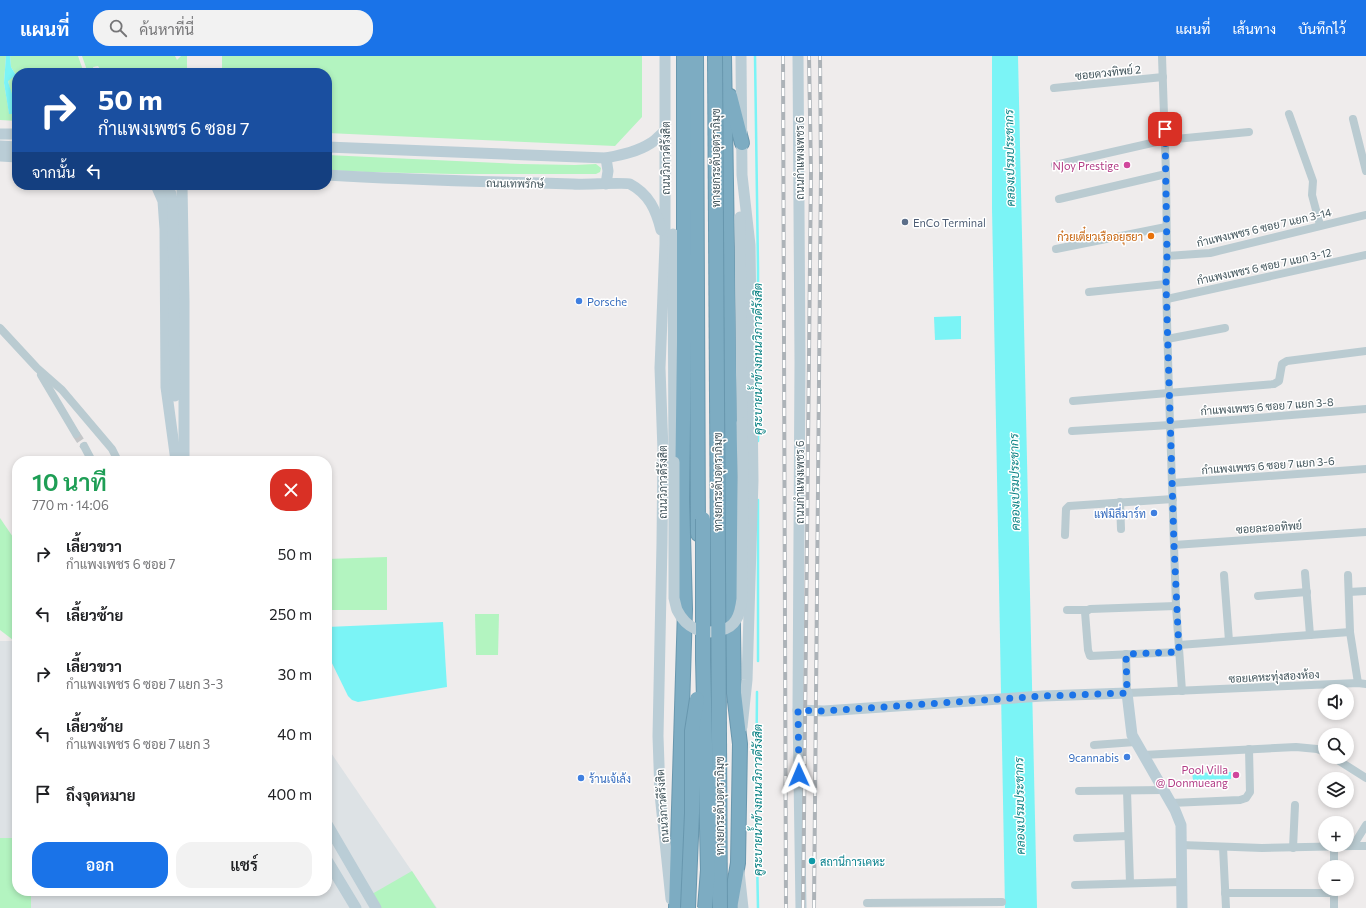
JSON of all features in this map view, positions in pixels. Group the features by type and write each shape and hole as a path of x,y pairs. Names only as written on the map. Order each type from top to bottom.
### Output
{"highway":[{"path":"676,908 684,609 682,499 684,342 684,56"},
{"path":"696,56 699,702 710,908"},
{"name":"ทางยกระดับอุตราภิมุข","path":"701,56 703,660 708,870 705,908"},
{"name":"ทางยกระดับอุตราภิมุข","path":"715,56 720,908"},
{"path":"724,56 734,685 740,744 738,862 730,908"},
{"path":"724,72 742,143"},
{"path":"683,419 698,511"},
{"name":"ทางยกระดับอุตราภิมุข","path":"688,908 692,813 692,731 703,660"}],"main road":[{"name":"ถนนวิภาวดีรังสิต","path":"665,56 665,244 660,368 663,451 658,736 660,794 671,895 671,908"},
{"path":"665,104 672,160 674,598 677,610 687,623 699,632 713,633 726,629 735,622 740,612 742,599 743,500 740,215 742,175 741,56"},
{"name":"ถนนกำแพงเพชร 6","path":"798,56 800,303 798,710 801,908"},
{"path":"332,147 606,158 629,154 651,143 665,131"},
{"path":"0,134 12,134"},
{"path":"0,146 12,147"},
{"path":"0,156 12,157"},
{"path":"606,158 608,171 606,184"},
{"name":"ถนนเทพรักษ์","path":"332,175 407,180 606,184 628,183 644,193 657,215 665,244"},
{"path":"740,744 747,680 752,480 750,245 742,175"},
{"path":"158,190 163,201 165,229 166,388 175,456"},
{"path":"169,190 174,206 175,396 182,456"},
{"path":"182,190 184,301 183,456"},
{"path":"163,201 165,196 172,191 176,191 182,197"},
{"path":"798,710 824,711 1037,696 1127,693 1131,730 1135,742 1164,790 1181,825 1182,908"},
{"path":"332,833 376,908"},
{"path":"738,862 743,908"},
{"path":"332,868 356,908"}],"street":[{"path":"1162,56 1166,174 1167,339 1176,606 1182,692"},
{"name":"ซอยดวงทิพย์ 2","path":"1054,88 1163,77"},
{"path":"1289,114 1313,181 1312,195 1320,225"},
{"path":"1353,119 1366,171"},
{"path":"1055,166 1165,140 1249,132"},
{"path":"1059,199 1166,174"},
{"name":"กำแพงเพชร 6 ซอย 7 แยก 3-14","path":"1167,256 1210,253 1366,215"},
{"path":"1056,249 1166,227"},
{"name":"กำแพงเพชร 6 ซอย 7 แยก 3-12","path":"1167,299 1366,256"},
{"path":"1089,292 1166,284"},
{"path":"0,328 37,368 62,390 112,449 116,456"},
{"path":"1167,339 1225,328"},
{"path":"1073,401 1277,384 1279,381 1282,364 1287,360 1366,351"},
{"path":"37,368 76,434"},
{"name":"กำแพงเพชร 6 ซอย 7 แยก 3-8","path":"1072,431 1170,425 1366,409"},
{"path":"84,446 89,456"},
{"name":"กำแพงเพชร 6 ซอย 7 แยก 3-6","path":"1172,483 1366,469"},
{"path":"1066,536 1066,509 1069,506 1173,499"},
{"path":"1120,502 1121,529"},
{"name":"ซอยละออทิพย์","path":"1174,545 1366,532"},
{"path":"1305,573 1310,635"},
{"path":"1224,575 1229,641"},
{"path":"1348,575 1350,632 1362,683"},
{"path":"1349,592 1366,591"},
{"path":"1258,596 1307,592"},
{"path":"1067,610 1176,606"},
{"path":"1087,610 1085,612 1088,650 1090,656 1126,654 1229,641 1350,632"},
{"path":"1126,654 1127,693"},
{"name":"ซอยเคหะทุ่งสองห้อง","path":"1127,693 1182,692 1362,683"},
{"path":"1094,745 1135,742"},
{"path":"1143,755 1296,747 1318,749"},
{"path":"1171,803 1240,800 1246,798 1250,792 1249,749"},
{"path":"1344,764 1366,778"},
{"path":"1079,791 1164,790"},
{"path":"1126,791 1130,883"},
{"path":"1293,848 1295,805"},
{"path":"1354,844 1366,825"},
{"path":"1077,838 1128,836"},
{"path":"1181,845 1223,847 1318,847"},
{"path":"1354,846 1366,846"},
{"path":"1223,847 1226,908"},
{"path":"1075,885 1181,882"},
{"path":"1225,893 1318,891"},
{"path":"1334,896 1334,908"},
{"path":"867,903 976,905 1002,902"}],"shaded area":[{"path":"0,641 12,641 12,896 332,896 332,754 437,908 0,908"}],"green space":[{"path":"0,56 6,56 4,83 9,113 12,113 12,121 0,120"},
{"path":"10,56 78,56 82,68 12,69"},
{"path":"82,56 175,56 177,60 181,56 187,56 187,68 99,68 98,66 86,68"},
{"path":"222,56 642,56 642,117 615,146 332,133 332,68 222,68"},
{"path":"12,78 12,96 10,91 8,80"},
{"path":"332,155 521,164 596,164 601,168 600,172 596,174 454,174 332,170"},
{"path":"0,518 12,536 12,639 0,630"},
{"path":"387,557 387,610 332,610 332,559"},
{"path":"475,614 499,614 498,655 476,655"},
{"path":"0,838 12,838 12,896 31,896 31,908 0,908"},
{"path":"412,871 436,908 381,908 372,894"}],"water":[{"path":"6,56 10,56 12,78 8,81 12,94 12,114 9,114 4,83"},
{"name":"คลองเปรมประชากร","path":"992,56 1018,56 1037,908 1005,908 992,208"},
{"path":"961,316 961,339 935,340 934,317"},
{"path":"443,622 447,687 358,702 352,700 348,696 332,663 332,627"},
{"path":"1231,772 1231,779 1193,780 1192,773"}],"waterway":[{"name":"คูระบายน้ำข้างถนนวิภาวดีรังสิต","path":"755,56 758,268 758,441"},
{"name":"คูระบายน้ำข้างถนนวิภาวดีรังสิต","path":"758,500 758,661"},
{"name":"คูระบายน้ำข้างถนนวิภาวดีรังสิต","path":"757,692 756,807 758,908"}],"tunnel":[{"path":"76,434 84,446"}],"railway":[{"path":"783,56 786,908"},
{"path":"803,908 811,172 809,56"},
{"path":"814,908 821,172 820,56"}],"place":[{"name":"NJoy Prestige","path":"1127,165"},
{"name":"EnCo Terminal","path":"905,222"},
{"name":"ก๋วยเตี๋ยวเรืออยุธยา","path":"1151,236"},
{"name":"Porsche","path":"579,301"},
{"name":"แฟมิลี่มาร์ท","path":"1154,513"},
{"name":"9cannabis","path":"1127,757"},
{"name":"Pool Villa @ Donmueang","path":"1236,775"},
{"name":"ร้านเจ้เล้ง","path":"581,778"},
{"name":"สถานีการเคหะ","path":"812,861"}],"route":[{"path":"799,775 798,710 824,711 1043,696 1127,693 1126,654 1179,652 1176,606 1167,339 1165,129"}]}
